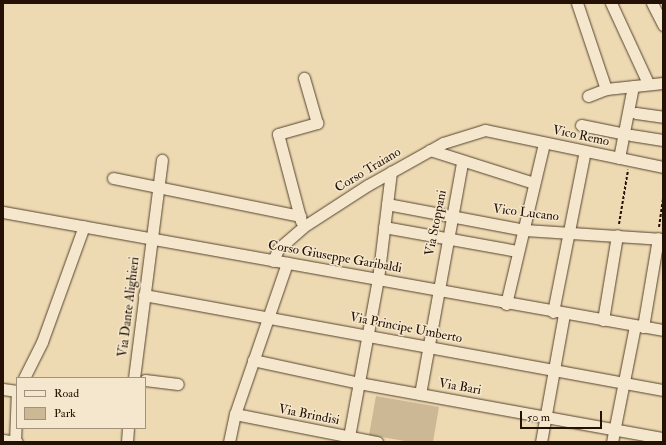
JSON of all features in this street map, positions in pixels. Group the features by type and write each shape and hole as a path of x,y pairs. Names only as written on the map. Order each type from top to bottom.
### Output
{"street":[{"path":"577,3 606,89"},
{"path":"611,3 648,83"},
{"path":"652,3 663,25"},
{"path":"303,227 278,134 317,123 304,78"},
{"path":"588,96 606,89 648,83 663,83"},
{"path":"624,159 633,86"},
{"path":"636,113 663,117"},
{"path":"582,125 663,140"},
{"name":"Corso Traiano","path":"273,261 278,249 303,227 391,172 430,150 485,130 493,130"},
{"name":"Vico Remo","path":"493,130 544,143 663,167"},
{"path":"506,304 522,229 544,143"},
{"path":"430,150 462,162 534,183"},
{"path":"553,312 585,151"},
{"name":"Via Dante Alighieri","path":"134,377 162,160"},
{"name":"Via Stoppani","path":"420,394 451,216 462,162"},
{"path":"348,439 378,278 391,172"},
{"path":"113,178 158,189 300,216"},
{"name":"Vico Lucano","path":"387,204 522,229 660,238"},
{"name":"Corso Giuseppe Garibaldi","path":"3,212 273,261 378,278 506,304 663,330"},
{"path":"24,377 42,342 84,226"},
{"path":"384,227 447,240 518,251"},
{"path":"603,320 617,236"},
{"path":"612,442 624,382 660,238"},
{"path":"229,442 235,414 267,317 287,263"},
{"name":"Via Principe Umberto","path":"144,295 663,390"},
{"path":"541,442 564,314"},
{"name":"Via Bari","path":"253,360 359,383 663,438"},
{"path":"146,380 178,384"},
{"path":"3,389 16,391"},
{"name":"Via Brindisi","path":"235,414 348,439 377,442"},
{"path":"3,440 16,442 16,429"},
{"path":"127,442 128,429"}],"path":[{"path":"617,236 624,159"},
{"path":"660,238 663,199"}],"green space":[{"path":"376,396 439,407 433,442 411,442 369,435"}]}
